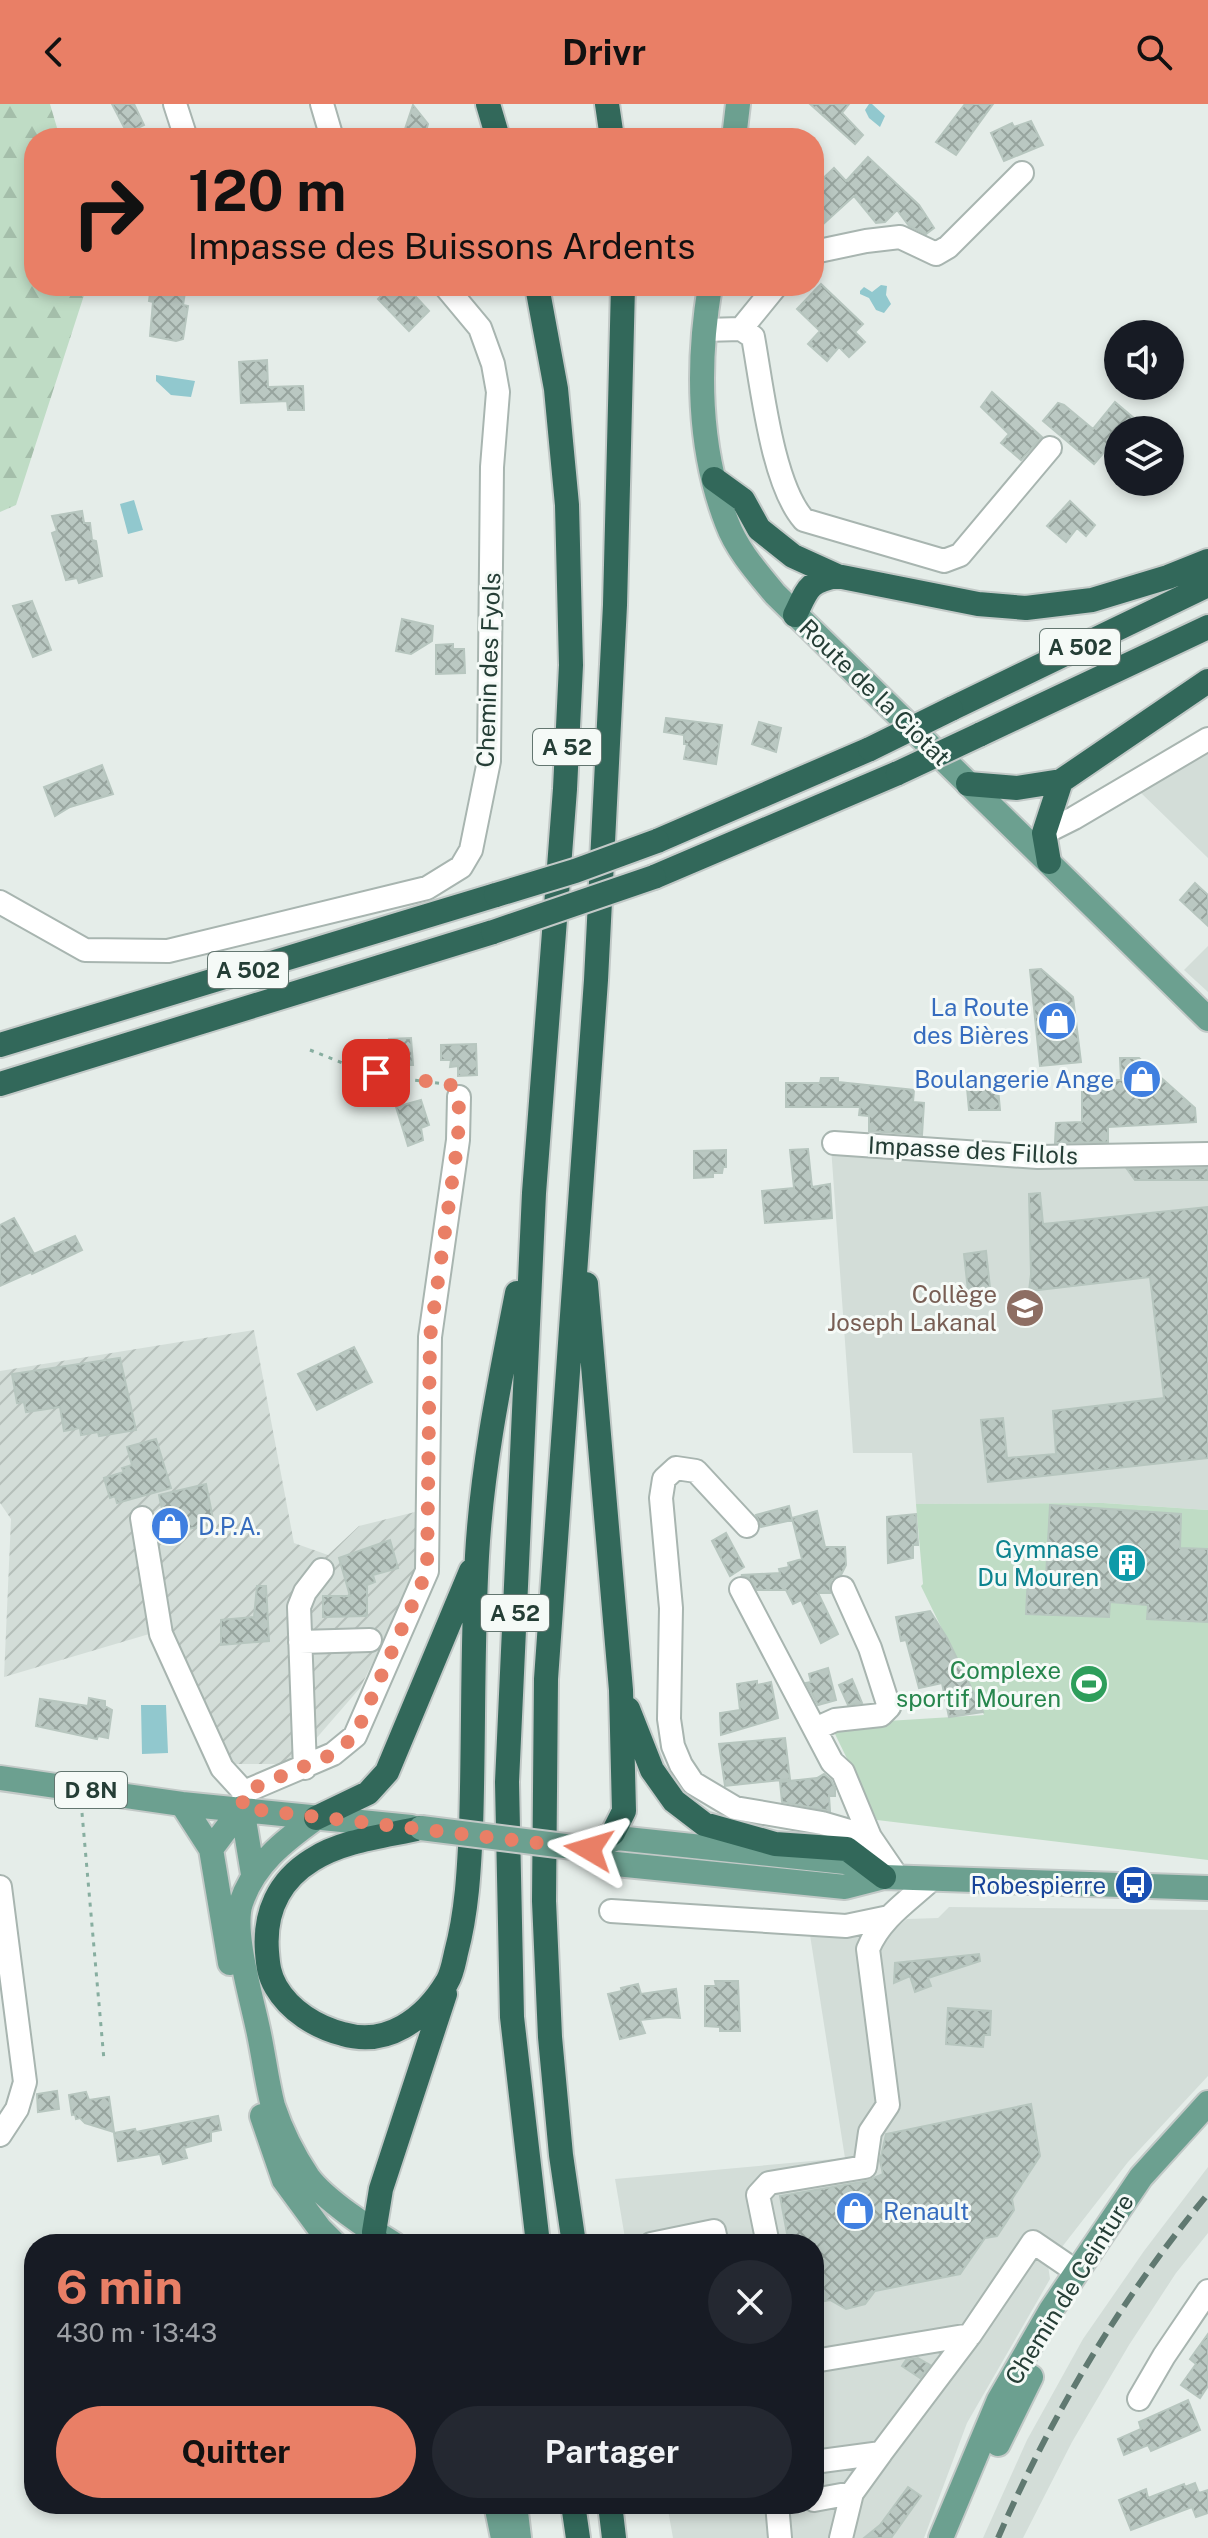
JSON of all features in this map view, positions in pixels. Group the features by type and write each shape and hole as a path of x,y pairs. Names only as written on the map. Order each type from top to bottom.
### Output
{"highway":[{"path":"488,104 495,128"},
{"path":"607,104 611,128"},
{"name":"A 52","path":"537,2234 512,2017 507,1811 533,1210 565,789 571,665 567,505 556,389 539,296"},
{"name":"A 52","path":"573,2234 561,2155 550,2037 544,1901 546,1679 596,980 615,605 623,296"},
{"path":"714,479 743,500 759,529 793,556 837,576 978,604 1026,608 1092,600 1168,577 1208,561"},
{"path":"795,615 808,586 817,580 837,576"},
{"name":"A 502","path":"0,1045 575,871 657,841 870,749 1208,585"},
{"name":"A 502","path":"0,1084 493,932 654,877 898,773 1208,627"},
{"path":"968,784 1017,788 1061,781 1208,681"},
{"path":"1049,862 1044,833 1061,781"},
{"path":"579,1207 621,1690 624,1811 613,1833 589,1849"},
{"path":"381,2234 381,2189 463,1928 469,1870 477,1557 492,1421 533,1210"},
{"path":"316,1818 368,1793 387,1772 477,1557"},
{"path":"621,1690 652,1770 674,1801 704,1824 775,1844 847,1849 891,1878"},
{"path":"421,1828 356,1842 312,1859 288,1880 276,1897 265,1933 268,1970 276,1988 298,2012 323,2029 351,2036 376,2037 397,2031 423,2013 449,1980"},
{"path":"574,2514 578,2538"},
{"path":"611,2514 614,2538"}],"main road":[{"path":"735,128 738,104"},
{"name":"Route de la Ciotat","path":"709,296 702,350 704,421 714,479 727,525 746,558 795,615 1208,1019"},
{"name":"D 8N","path":"0,1778 182,1804 243,1800 316,1818 589,1849 617,1838 845,1862 891,1878 1208,1888"},
{"path":"211,1849 243,1800"},
{"path":"243,1800 253,1874"},
{"path":"182,1804 211,1849 222,1923 257,2101 284,2180 325,2234"},
{"path":"316,1818 282,1843 253,1874 239,1906 241,1944 274,2106 286,2137 310,2179 374,2234"},
{"name":"Chemin de Ceinture","path":"941,2538 999,2400 1051,2310 1141,2177 1208,2103"},
{"name":"Chemin de Ceinture","path":"957,2538 1015,2406 1068,2310 1153,2187 1208,2127"},
{"path":"498,2514 503,2538"},
{"path":"516,2514 519,2538"}],"street":[{"path":"175,104 183,128"},
{"path":"322,104 329,128"},
{"path":"824,250 900,237 936,254 948,247 1022,173"},
{"name":"Chemin des Fyols","path":"0,902 85,950 168,951 427,888 461,867 471,850 489,761 492,467 498,392 493,364 480,328 453,296"},
{"path":"741,329 768,296"},
{"path":"704,330 741,329 753,337 774,446 793,507 804,520 944,561 960,555 1050,448"},
{"path":"1044,833 1208,739"},
{"path":"142,1518 161,1634 222,1768 243,1800 333,1754 355,1736 427,1571 430,1337 458,1140 459,1097"},
{"name":"Impasse des Fillols","path":"834,1143 1038,1157 1208,1154"},
{"path":"747,1526 696,1471 676,1468 664,1479 661,1498 671,1608 669,1719 673,1746 693,1783 735,1808 822,1823 870,1837"},
{"path":"305,1768 299,1607 305,1592 322,1570"},
{"path":"815,1729 835,1720 881,1715 889,1707 870,1648 843,1588"},
{"path":"741,1589 832,1762 843,1772 891,1878"},
{"path":"300,1642 370,1640"},
{"path":"766,2234 758,2195 769,2183 865,2167 870,2132 888,2105 868,1949 875,1933 889,1917 931,1880"},
{"path":"0,1887 25,2082 17,2109 0,2135"},
{"path":"611,1911 846,1926 889,1917"},
{"path":"835,2537 852,2493 970,2335 1033,2242 1077,2272"},
{"path":"1139,2399 1208,2291"},
{"path":"824,2359 970,2335"},
{"path":"824,2461 881,2453"},
{"path":"824,2498 852,2493"},
{"path":"780,2538 781,2514"}],"path":[{"path":"310,1050 355,1068 396,1078 451,1085 459,1097"},
{"path":"79,1788 104,2060"}],"shaded area":[{"path":"1208,752 1208,858 1140,792"},
{"path":"1208,946 1208,992 1184,970"},
{"name":"Collège Joseph Lakanal","path":"831,1147 1208,1162 1208,1510 1104,1503 916,1504 912,1453 853,1453"},
{"path":"254,1330 294,1543 328,1555 359,1526 419,1511 418,1573 360,1688 294,1764 231,1764 156,1632 4,1677 11,1519 0,1503 0,1371"},
{"name":"Renault","path":"949,1907 1208,1910 1208,2076 1128,2162 1048,2265 1050,2279 967,2423 924,2538 673,2538 669,2514 824,2514 824,2234 624,2234 615,2179 845,2158 810,1935 864,1931 883,1939 907,1919 938,1918"},
{"path":"1208,2167 1208,2233 1176,2273 1129,2345 1072,2442 1023,2538 983,2538 1027,2440 1083,2339"}],"green space":[{"path":"0,104 50,104 57,128 24,128 24,296 84,296 16,505 0,512"},
{"name":"Complexe sportif Mouren","path":"1103,1503 1208,1510 1208,1860 877,1820 835,1734 839,1724 984,1715 921,1586 916,1504"}],"water":[{"path":"869,104 885,116 880,127 865,110"},
{"path":"881,285 887,286 886,295 891,304 884,313 876,310 869,298 860,294 864,287 872,292"},
{"path":"156,375 195,381 191,397 171,395 156,381"},
{"path":"134,500 143,530 128,534 120,504"},
{"path":"141,1705 166,1705 168,1753 142,1754"}],"building":[{"path":"112,104 134,104 144,125 124,128"},
{"path":"810,104 849,104 842,113 863,135 855,144"},
{"path":"965,104 993,104 956,155 936,142"},
{"path":"413,105 428,124 427,128 405,128"},
{"path":"1031,121 1043,145 1004,161 991,133 1012,123 1014,127"},
{"path":"868,157 919,205 934,228 926,234 909,226 897,210 885,222 876,223 854,196 824,223 824,178 834,168 846,181"},
{"path":"824,287 863,324 855,332 865,342 849,357 839,347 827,361 808,344 820,331 797,309 809,296 824,296"},
{"path":"150,296 184,296 183,305 188,306 183,339 176,341 150,336 153,302 149,301"},
{"path":"381,296 415,296 429,311 409,331 378,299"},
{"path":"267,360 268,387 303,386 304,410 288,410 287,401 241,403 239,362"},
{"path":"992,392 1042,437 1021,460 1001,443 1009,434 981,407"},
{"path":"1115,402 1132,416 1104,416 1104,452 1094,464 1043,421 1058,403 1093,429"},
{"path":"1070,501 1095,525 1086,536 1077,528 1066,542 1047,526"},
{"path":"82,511 84,523 90,523 92,540 96,541 102,576 79,583 77,578 66,580 52,533 57,531 52,516"},
{"path":"32,601 51,650 33,657 13,606"},
{"path":"402,619 433,626 432,641 411,654 396,651"},
{"path":"453,644 453,649 464,649 465,673 436,674 436,645"},
{"path":"666,718 722,725 716,764 684,759 687,744 684,744 684,735 664,732"},
{"path":"759,722 781,728 776,752 752,744"},
{"path":"102,765 113,794 70,807 55,816 44,787"},
{"path":"1195,883 1208,895 1208,926 1180,900"},
{"path":"1041,969 1073,997 1081,1062 1040,1066 1030,970"},
{"path":"411,1038 413,1065 390,1065 389,1039"},
{"path":"476,1044 477,1075 458,1076 458,1066 450,1067 451,1060 441,1060 441,1045"},
{"path":"1120,1058 1139,1058 1195,1108 1196,1122 1108,1127 1108,1142 1055,1143 1056,1123 1082,1122 1082,1080 1121,1080"},
{"path":"821,1078 914,1090 913,1102 924,1103 922,1135 869,1131 869,1116 859,1115 860,1107 786,1107 786,1083 820,1083"},
{"path":"967,1088 998,1088 1000,1110 969,1110"},
{"path":"421,1100 429,1125 421,1128 423,1140 408,1146 396,1107"},
{"path":"808,1149 812,1187 830,1184 832,1218 765,1223 762,1191 794,1188 790,1150"},
{"path":"726,1150 726,1167 723,1167 722,1173 694,1178 694,1151"},
{"path":"1208,1168 1208,1180 1135,1180 1127,1169"},
{"path":"1040,1193 1043,1224 1208,1207 1208,1458 988,1482 981,1420 1003,1418 1007,1458 1056,1454 1053,1411 1164,1398 1150,1277 1029,1291 1029,1194"},
{"path":"14,1218 34,1254 75,1236 82,1250 0,1286 0,1225"},
{"path":"986,1251 990,1288 968,1291 964,1254"},
{"path":"354,1347 372,1382 317,1410 298,1374"},
{"path":"120,1358 136,1430 99,1436 98,1432 81,1435 80,1428 64,1431 60,1407 26,1412 24,1402 17,1403 12,1374"},
{"path":"156,1439 171,1488 117,1503 115,1496 110,1498 104,1478 124,1472 122,1468 132,1465 127,1447"},
{"path":"206,1484 214,1524 167,1533 159,1495"},
{"name":"Gymnase Du Mouren","path":"1050,1505 1181,1514 1180,1548 1208,1549 1208,1622 1147,1619 1148,1605 1110,1602 1109,1617 1026,1614 1028,1576 1046,1577"},
{"path":"789,1506 792,1520 761,1527 756,1515"},
{"path":"817,1511 825,1547 845,1547 846,1565 841,1575 831,1580 830,1593 818,1593 838,1634 821,1643 801,1600 793,1604 786,1590 757,1590 749,1578 741,1575 780,1573 779,1569 789,1567 788,1563 802,1559 792,1518"},
{"path":"916,1514 918,1545 913,1545 913,1558 888,1563 887,1517"},
{"path":"726,1533 744,1567 730,1576 712,1541"},
{"path":"390,1540 398,1568 373,1575 375,1582 367,1585 367,1616 323,1617 323,1596 350,1596 339,1558"},
{"path":"257,1586 266,1586 269,1641 221,1645 221,1620 254,1617"},
{"path":"930,1611 947,1638 983,1712 949,1717 942,1683 919,1688 906,1640 901,1641 896,1617"},
{"path":"828,1668 836,1700 818,1705 806,1683 811,1682 809,1674"},
{"path":"852,1679 862,1703 848,1705 839,1685"},
{"path":"757,1681 757,1685 771,1682 778,1718 721,1735 720,1713 740,1710 737,1684"},
{"path":"89,1698 105,1701 105,1706 112,1710 108,1738 98,1736 97,1739 36,1726 40,1699 88,1706"},
{"path":"785,1738 790,1779 725,1786 719,1744"},
{"path":"824,1774 835,1789 835,1796 829,1796 830,1811 782,1802 780,1782 817,1778"},
{"path":"979,1954 980,1961 928,1978 931,1986 915,1992 910,1976 894,1983 895,1963"},
{"path":"715,1981 738,1981 740,2031 720,2031 720,2027 705,2026 705,1986 716,1986"},
{"path":"638,1984 641,1994 676,1989 680,2018 640,2020 645,2033 620,2039 608,1994"},
{"path":"948,2008 991,2011 990,2035 984,2035 983,2047 946,2044"},
{"path":"57,2091 59,2109 38,2112 37,2094"},
{"path":"86,2092 89,2100 109,2097 114,2132 85,2123 80,2118 76,2119 75,2114 72,2115 69,2095"},
{"path":"1031,2104 1040,2156 1012,2199 1014,2210 997,2236 985,2238 960,2274 875,2291 865,2304 846,2309 830,2300 824,2301 824,2234 787,2234 780,2196 867,2181 883,2174 880,2161 886,2134"},
{"path":"218,2116 221,2130 211,2132 211,2141 184,2148 187,2158 163,2164 160,2154 118,2161 114,2133 135,2129 136,2132"},
{"path":"1208,2334 1208,2386 1200,2398 1181,2385 1196,2364 1190,2359"},
{"path":"918,2358 930,2365 920,2378 902,2366 906,2360"},
{"path":"1188,2400 1200,2430 1151,2451 1148,2445 1124,2455 1118,2439 1141,2429 1139,2422"},
{"path":"1195,2483 1199,2493 1208,2490 1208,2513 1196,2517 1192,2507 1131,2530 1119,2500 1146,2489 1148,2498"},
{"path":"908,2487 921,2496 891,2538 864,2538 880,2525"}],"railway":[{"path":"998,2538 1041,2447 1091,2358 1146,2274 1208,2194"}],"place":[{"name":"La Route des Bières","path":"1057,1021"},
{"name":"Boulangerie Ange","path":"1142,1079"},
{"name":"Collège Joseph Lakanal","path":"1025,1308"},
{"name":"D.P.A.","path":"170,1526"},
{"name":"Gymnase Du Mouren","path":"1127,1563"},
{"name":"Complexe sportif Mouren","path":"1089,1684"},
{"name":"Robespierre","path":"1134,1885"},
{"name":"Renault","path":"855,2211"}],"route":[{"path":"376,1073 451,1085 459,1097 458,1140 430,1337 427,1571 355,1736 333,1754 244,1792 242,1808 589,1849"}]}
